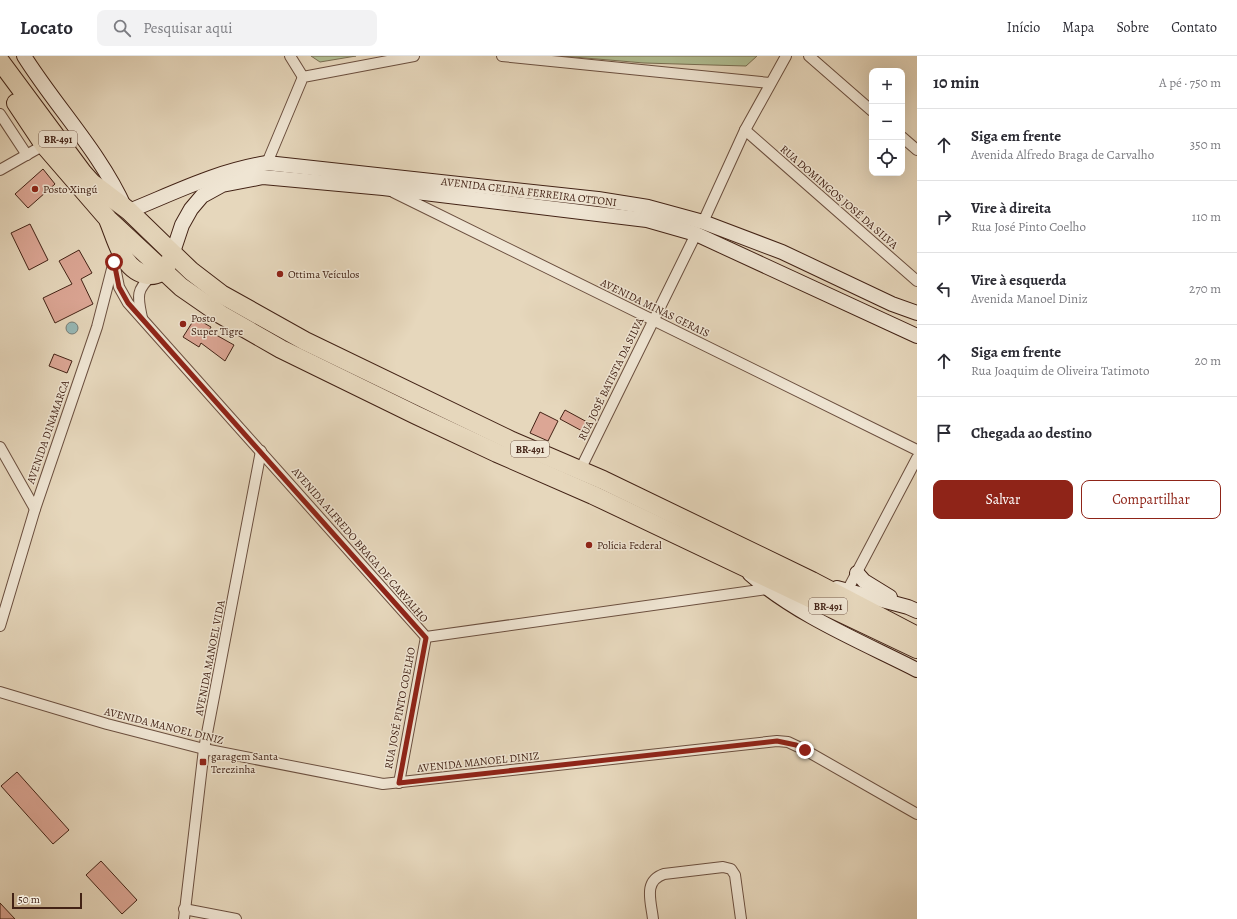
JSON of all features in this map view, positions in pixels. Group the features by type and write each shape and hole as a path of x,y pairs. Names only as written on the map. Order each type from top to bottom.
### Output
{"highway":[{"name":"BR-491","path":"0,61 92,183 127,210 172,255 221,294 305,340 512,441 580,470 812,581 917,636"},
{"name":"BR-491","path":"0,81 25,114 44,145 108,219 158,273 220,314 281,348 484,447 593,495 917,649"},
{"path":"108,219 117,245 131,266 145,274 158,273 172,255"}],"main road":[{"path":"24,56 42,85 111,179 127,210"},
{"name":"AVENIDA CELINA FERREIRA OTTONI","path":"127,210 219,174 242,167 267,163 598,199 648,207 700,228 917,336"},
{"name":"AVENIDA CELINA FERREIRA OTTONI","path":"172,255 182,226 190,209 202,196 222,186 263,177 383,188 647,220 700,228 782,252 892,304 917,313"},
{"path":"739,564 767,590 801,610 917,670"},
{"path":"857,573 872,587 912,609"},
{"path":"812,581 912,609"}],"street":[{"path":"290,56 303,77"},
{"path":"303,77 414,56"},
{"path":"502,56 770,83"},
{"name":"RUA JOSÉ BATISTA DA SILVA","path":"580,470 700,228 745,130 786,56"},
{"path":"809,56 869,108"},
{"path":"267,163 303,77"},
{"path":"0,114 27,155"},
{"name":"RUA DOMINGOS JOSÉ DA SILVA","path":"745,130 917,281"},
{"path":"905,140 917,150"},
{"path":"0,170 44,145"},
{"name":"AVENIDA MINAS GERAIS","path":"383,188 917,450"},
{"name":"AVENIDA DINAMARCA","path":"0,626 35,509 97,327 117,245"},
{"name":"AVENIDA ALFREDO BRAGA DE CARVALHO","path":"114,262 117,279 123,295 142,318 426,638 767,590"},
{"path":"142,318 138,294 144,282 158,273"},
{"path":"0,447 35,509"},
{"name":"AVENIDA MANOEL VIDA","path":"184,914 204,750 261,451"},
{"path":"847,591 917,458"},
{"name":"RUA JOSÉ PINTO COELHO","path":"399,783 426,638"},
{"name":"AVENIDA MANOEL DINIZ","path":"0,692 107,724 204,750 369,782 399,783 777,741 796,745 917,814"},
{"path":"653,919 650,888 651,881 656,876 723,867 731,869 735,875 740,919"},
{"path":"184,914 236,919"}],"green space":[{"path":"311,56 356,56 320,62"},
{"path":"562,56 757,56 746,66 644,63"}],"water":[{"path":"72,322 76,324 78,328 76,332 72,334 68,332 66,328 68,324"}],"building":[{"name":"Posto Xingú","path":"43,169 55,184 28,208 15,194"},
{"path":"30,224 48,260 29,270 11,233"},
{"path":"79,250 92,273 81,279 93,304 55,323 43,298 72,284 59,261"},
{"path":"195,318 211,327 209,331 234,345 225,361 201,343 199,347 183,337"},
{"path":"54,354 72,361 67,373 49,366"},
{"path":"565,410 589,423 584,432 560,419"},
{"path":"540,412 558,421 548,441 530,433"},
{"path":"17,772 69,830 53,844 1,786"},
{"path":"101,861 137,900 122,914 86,875"},
{"path":"0,903 15,919 0,919"}],"place":[{"name":"Posto Xingú","path":"35,189"},
{"name":"Ottima Veículos","path":"280,274"},
{"name":"Posto Super Tigre","path":"183,324"},
{"name":"Polícia Federal","path":"589,545"},
{"name":"garagem Santa Terezinha","path":"203,762"}],"route":[{"path":"114,262 119,287 128,303 426,638 399,783 777,741 788,742 805,750"}]}
